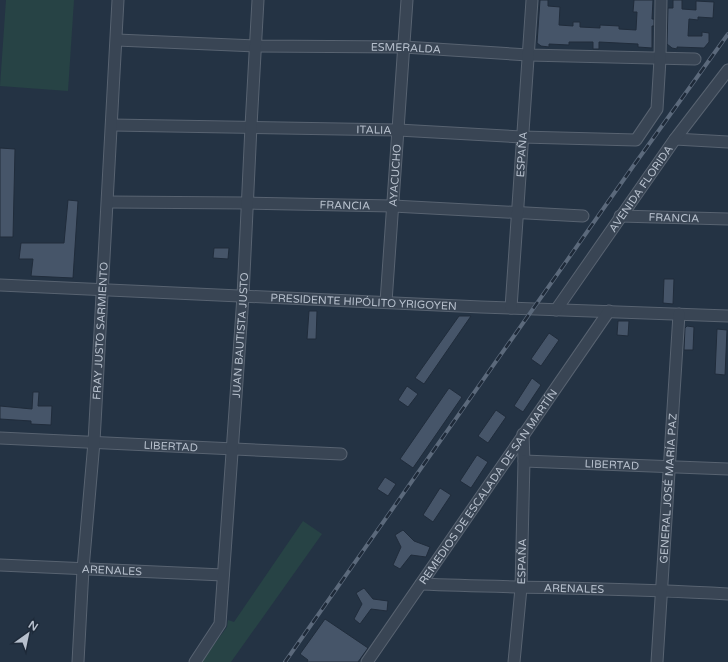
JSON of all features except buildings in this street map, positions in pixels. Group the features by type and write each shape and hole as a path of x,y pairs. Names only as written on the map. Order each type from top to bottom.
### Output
{"street":[{"name":"FRAY JUSTO SARMIENTO","path":"78,662 83,569 94,442 118,0"},
{"name":"JUAN BAUTISTA JUSTO","path":"195,662 220,624 243,296 258,0"},
{"name":"AYACUCHO","path":"386,302 407,0"},
{"name":"ESPAÑA","path":"511,308 532,0"},
{"path":"660,59 661,0"},
{"name":"ESMERALDA","path":"117,40 256,46 404,47 528,55 695,59"},
{"name":"ITALIA","path":"112,124 398,130 522,137 636,140 656,109 660,59"},
{"name":"AVENIDA FLORIDA","path":"556,310 675,139 728,70"},
{"path":"675,139 728,142"},
{"name":"FRANCIA","path":"108,202 393,206 583,216"},
{"name":"FRANCIA","path":"620,216 728,219"},
{"name":"PRESIDENTE HIPÓLITO YRIGOYEN","path":"0,285 556,310 728,316"},
{"name":"REMEDIOS DE ESCALADA DE SAN MARTÍN","path":"367,662 609,311"},
{"name":"GENERAL JOSÉ MARÍA PAZ","path":"657,662 679,314"},
{"path":"523,434 524,461"},
{"name":"LIBERTAD","path":"0,438 341,454"},
{"name":"ESPAÑA","path":"514,662 520,588 524,461"},
{"name":"LIBERTAD","path":"524,461 728,469"},
{"name":"ARENALES","path":"0,565 223,575"},
{"name":"ARENALES","path":"421,584 520,588 661,590 728,594"}],"green space":[{"path":"6,0 74,0 68,91 0,86"},
{"path":"303,521 322,534 231,662 201,662 227,627 228,620 234,622"}],"railway":[{"path":"285,662 634,165 728,34"}]}
